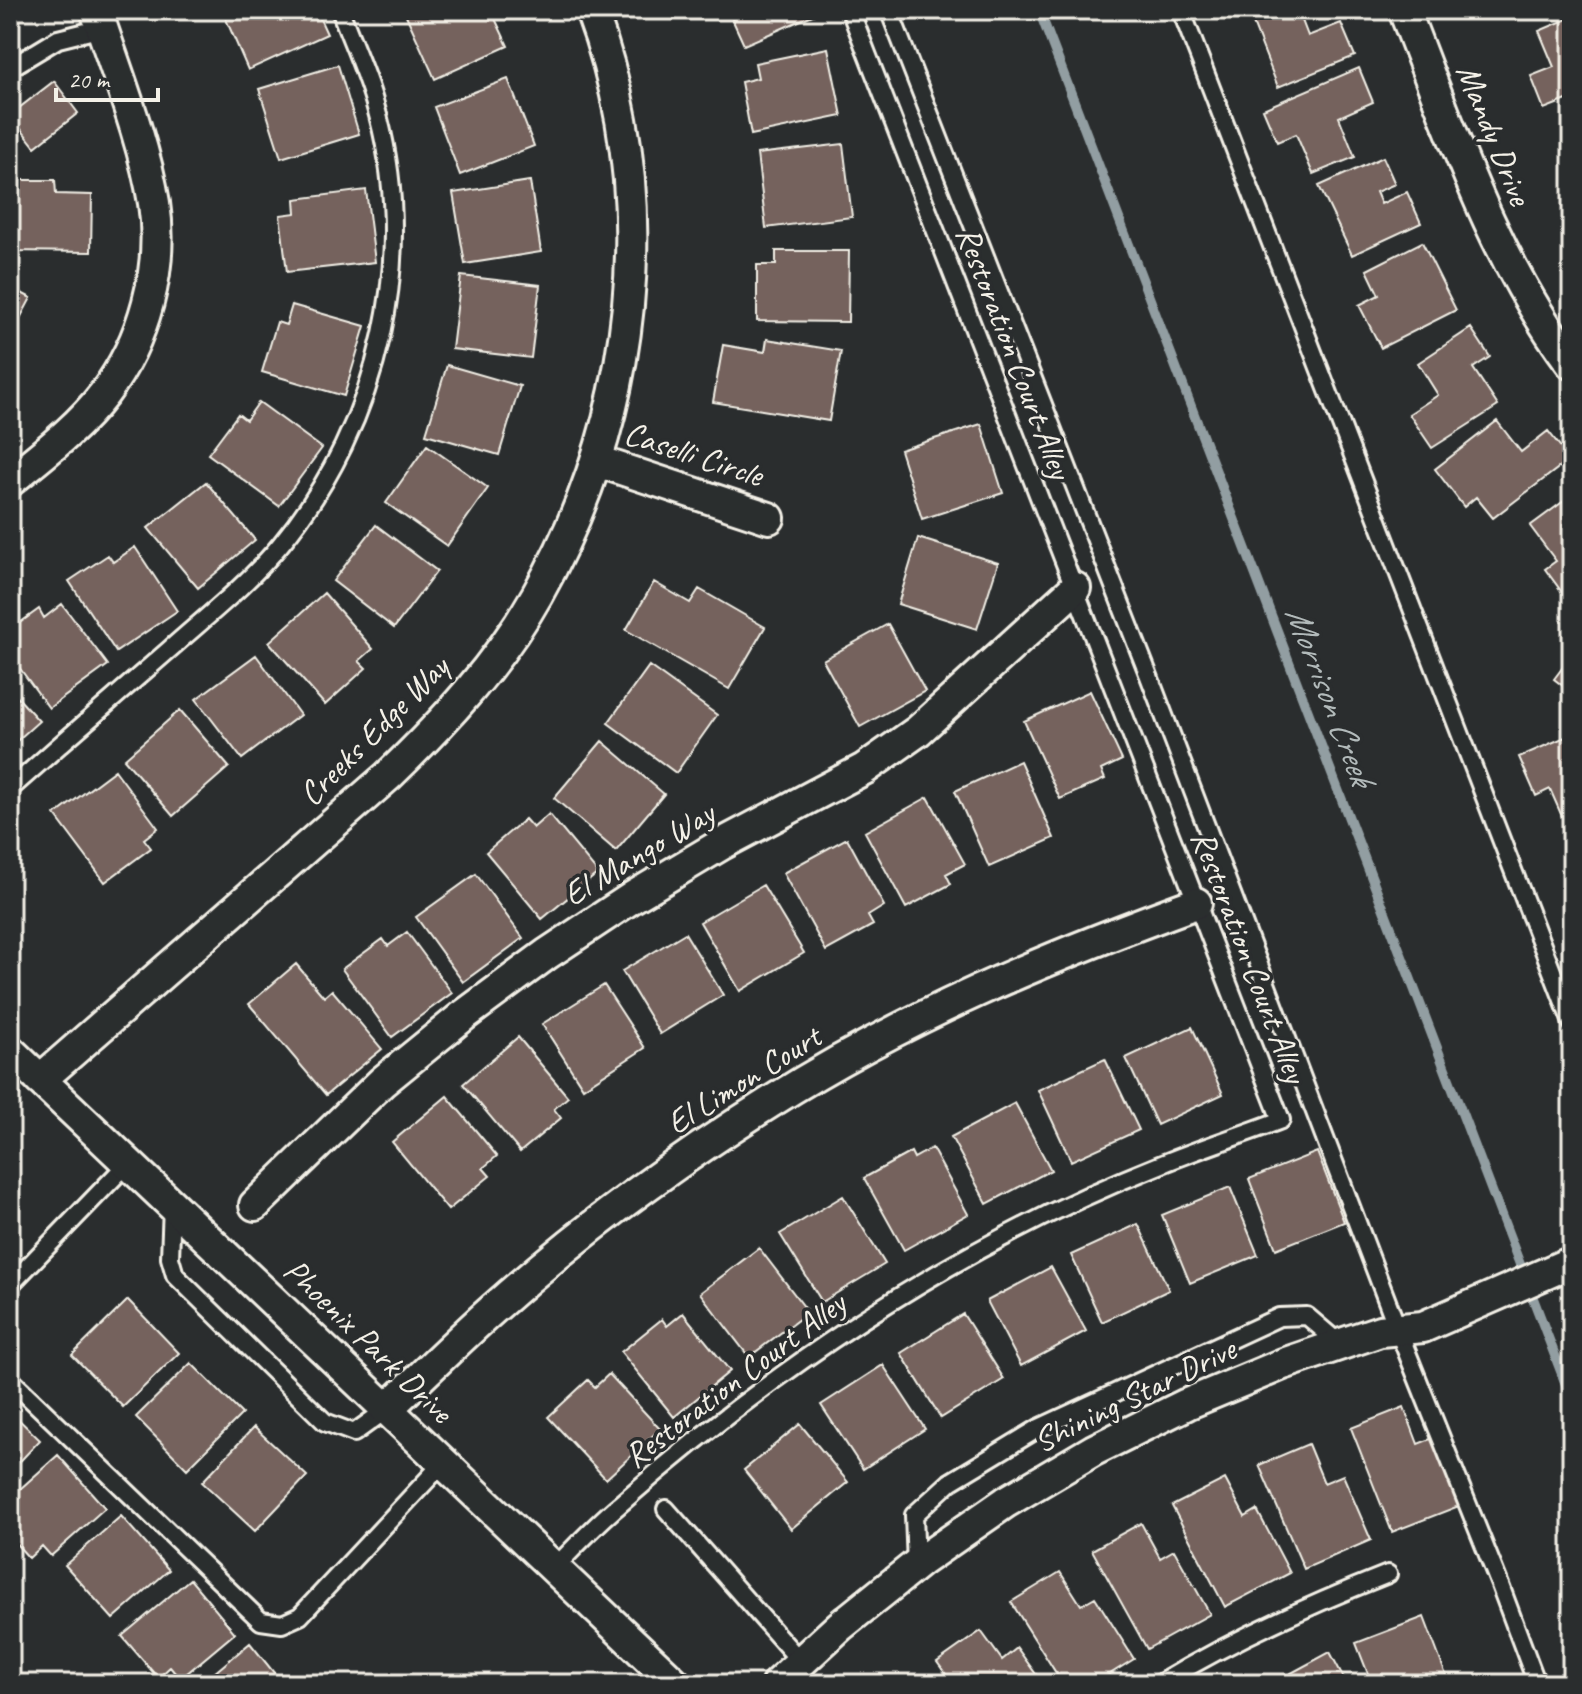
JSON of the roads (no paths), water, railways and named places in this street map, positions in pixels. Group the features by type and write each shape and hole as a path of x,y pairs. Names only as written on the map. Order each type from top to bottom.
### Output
{"street":[{"name":"Creeks Edge Way","path":"40,1080 376,787 432,733 489,668 536,596 570,530 597,461 613,401 624,341 631,255 629,181 616,95 591,10"},
{"name":"Mandy Drive","path":"1404,10 1481,205 1513,274 1545,328 1572,364"},
{"path":"10,481 75,427 105,393 133,347 148,304 156,259 154,205 144,161 99,19"},
{"name":"Caselli Circle","path":"597,461 769,518"},
{"name":"El Mango Way","path":"255,1205 382,1082 463,1016 547,954 633,897 722,844 864,769 918,731 1075,588"},
{"name":"El Limon Court","path":"386,1410 492,1309 602,1219 771,1101 894,1031 987,986 1084,944 1196,903"},
{"name":"Phoenix Park Drive","path":"10,1051 676,1684"},
{"name":"Shining Star Drive","path":"777,1684 840,1626 916,1565 1006,1502 1094,1450 1187,1404 1283,1364 1380,1331 1410,1328 1572,1262"}],"lane":[{"path":"10,789 238,589 279,546 314,499 347,440 366,392 382,335 391,277 393,218 387,159 374,101 340,10"},
{"name":"Restoration Court Alley","path":"554,1568 616,1507 715,1424 873,1312 985,1247 1072,1203 1160,1164 1281,1120 850,10"},
{"path":"889,10 1155,691 1410,1328 1537,1684"},
{"path":"1181,10 1572,1023"},
{"path":"10,68 99,19"},
{"path":"10,1285 128,1163"},
{"path":"172,1205 170,1258 175,1275 325,1422 354,1433 386,1410"},
{"path":"916,1565 914,1515 950,1482 1039,1428 1279,1317 1307,1316 1341,1345"},
{"path":"10,1379 261,1621 282,1624 300,1616 443,1463"},
{"path":"666,1509 801,1662"},
{"path":"1159,1684 1208,1654 1306,1606 1388,1574"}],"waterway":[{"name":"Morrison Creek","path":"1039,10 1572,1400"}]}
